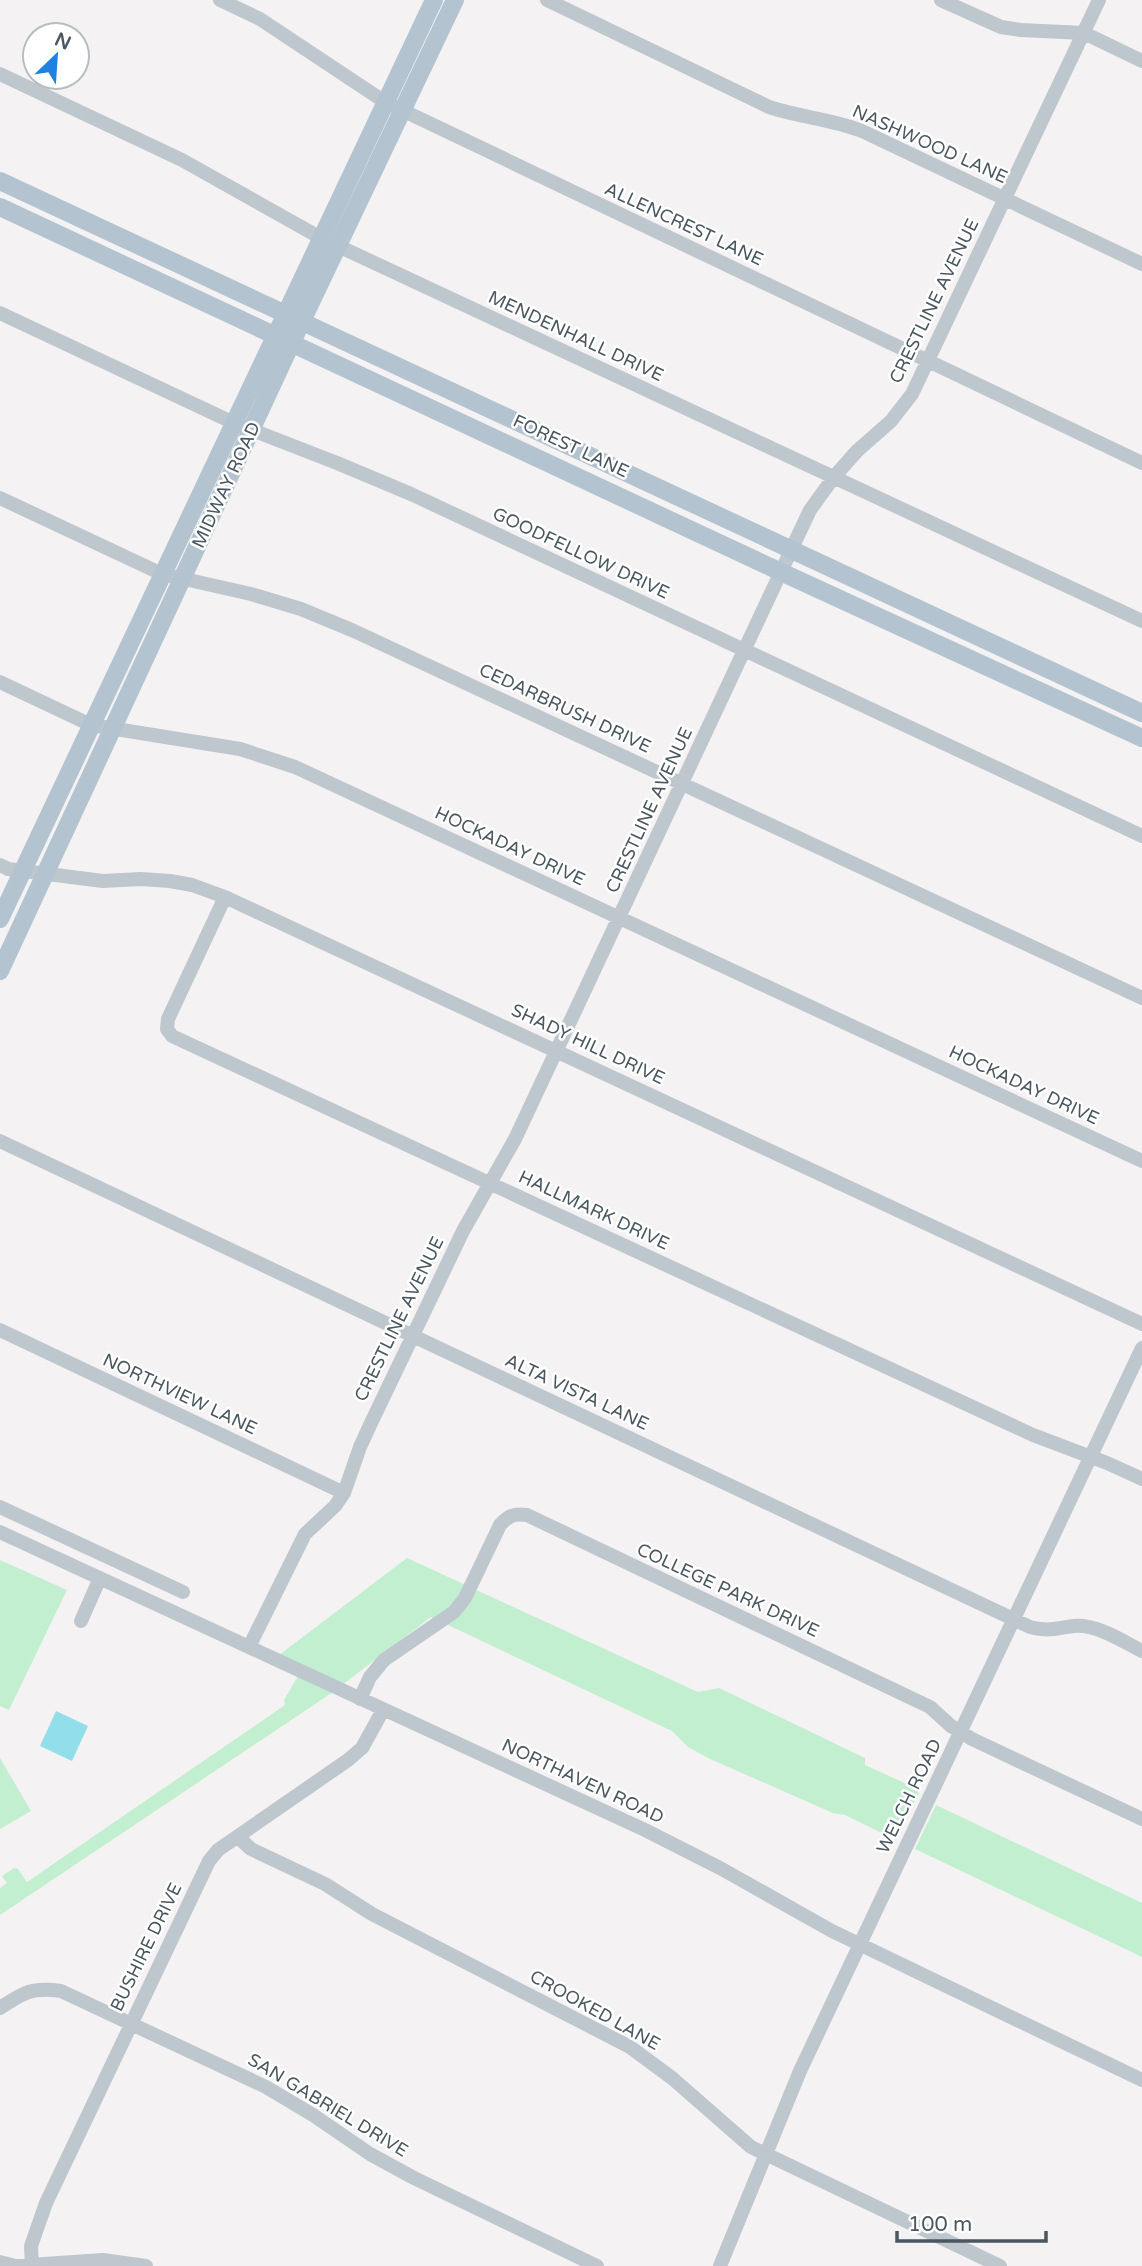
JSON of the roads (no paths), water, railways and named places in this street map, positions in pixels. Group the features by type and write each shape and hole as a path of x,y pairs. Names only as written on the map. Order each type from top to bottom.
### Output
{"main road":[{"name":"MIDWAY ROAD","path":"330,242 385,102 434,0"},
{"name":"MIDWAY ROAD","path":"0,919 234,423 284,338 330,242 402,111 455,0"},
{"name":"FOREST LANE","path":"0,181 1142,713"},
{"name":"FOREST LANE","path":"0,207 781,572 1142,737"},
{"name":"MIDWAY ROAD","path":"0,971 252,430 284,338"}],"street":[{"name":"ALLENCREST LANE","path":"220,0 260,19 402,111 1142,463"},
{"name":"NASHWOOD LANE","path":"547,0 769,107 791,115 834,122 862,131 1142,264"},
{"path":"941,0 1001,27 1084,33 1142,61"},
{"name":"CRESTLINE AVENUE","path":"249,1647 305,1534 335,1506 344,1493 360,1447 463,1231 515,1139 810,510 834,477 857,451 891,421 912,394 1100,0"},
{"name":"MENDENHALL DRIVE","path":"0,74 163,149 330,242 1142,621"},
{"name":"GOODFELLOW DRIVE","path":"0,313 234,423 411,494 1142,836"},
{"name":"CEDARBRUSH DRIVE","path":"0,498 162,574 276,601 354,631 1142,998"},
{"name":"HOCKADAY DRIVE","path":"0,682 91,725 240,749 295,767 1142,1161"},
{"name":"SHADY HILL DRIVE","path":"0,865 8,869 103,881 170,881 192,885 225,897 1142,1324"},
{"name":"HALLMARK DRIVE","path":"225,897 168,1019 167,1029 172,1036 1033,1435 1142,1479"},
{"name":"ALTA VISTA LANE","path":"0,1141 1014,1620 1042,1630 1089,1627 1142,1651"},
{"name":"NORTHVIEW LANE","path":"0,1330 344,1493"},
{"name":"WELCH ROAD","path":"720,2266 800,2071 1142,1348"},
{"path":"0,1507 183,1592"},
{"name":"COLLEGE PARK DRIVE","path":"360,1699 370,1677 384,1660 454,1612 468,1591 500,1525 506,1517 517,1513 527,1515 930,1707 961,1732 1142,1819"},
{"name":"NORTHAVEN ROAD","path":"0,1532 645,1830 720,1868 860,1946 1142,2080"},
{"path":"139,1595 149,1576"},
{"path":"80,1621 100,1578"},
{"name":"BUSHIRE DRIVE","path":"32,2265 31,2246 41,2216 209,1861 218,1850 330,1774 362,1748 383,1710"},
{"name":"CROOKED LANE","path":"238,1837 251,1849 325,1884 372,1914 630,2047 672,2078 751,2147 765,2155 1000,2266"},
{"name":"SAN GABRIEL DRIVE","path":"0,2008 30,1990 43,1988 61,1991 266,2087 370,2154 414,2178 597,2266"},
{"path":"0,2262 15,2266 103,2260 146,2266"}],"water":[{"path":"56,1711 88,1726 72,1761 40,1746"}]}
